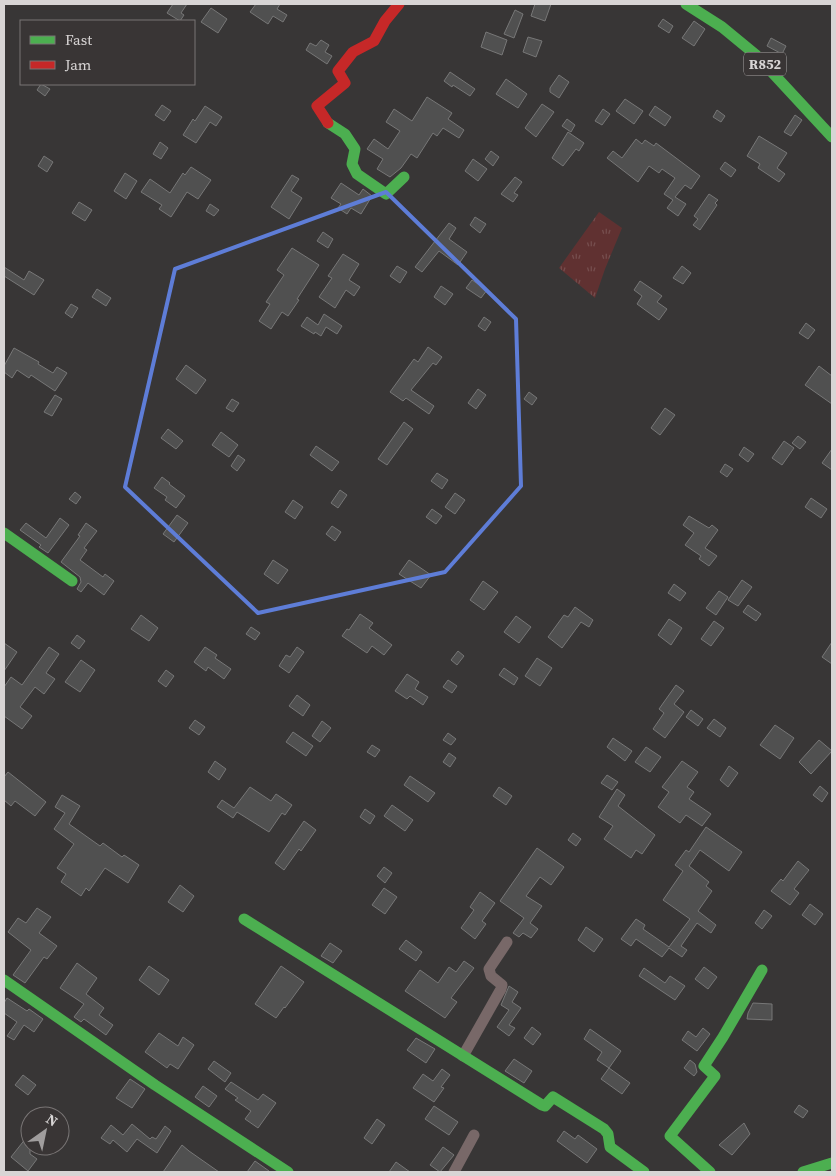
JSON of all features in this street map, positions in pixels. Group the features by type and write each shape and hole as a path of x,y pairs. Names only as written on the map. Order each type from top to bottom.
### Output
{"main road":[{"path":"399,4 385,21 374,41 359,47 347,56 338,71 345,83 317,106 327,122 345,134 355,149 352,164 357,174 386,194 404,176"},
{"name":"R852","path":"686,4 731,34 755,54 832,137"},
{"path":"4,533 72,581"},
{"path":"244,919 542,1105 545,1106 552,1097 604,1129 608,1134 610,1147 644,1172"},
{"path":"710,1172 670,1136 716,1076 704,1066 762,970"},
{"path":"4,980 156,1085 288,1172"},
{"path":"803,1172 832,1162"}],"street":[{"path":"463,1056 501,989 502,984 491,976 489,969 507,942"},
{"path":"454,1172 474,1135"}],"highlighted area":[{"path":"386,192 516,319 521,486 445,572 258,613 125,487 175,269"}],"green space":[{"path":"599,212 622,228 595,298 559,268"}],"building":[{"path":"173,4 187,4 181,13 184,15 181,20 167,13"},
{"path":"256,4 280,4 277,9 287,15 283,22 273,16 268,24 250,12"},
{"path":"535,4 551,4 545,21 531,16"},
{"path":"211,8 227,19 218,33 201,22"},
{"path":"515,10 523,14 514,38 504,34"},
{"path":"663,19 673,26 669,33 658,26"},
{"path":"694,21 705,29 694,46 682,38"},
{"path":"486,32 507,40 502,55 481,47"},
{"path":"528,37 542,41 536,57 523,52"},
{"path":"771,38 786,46 782,54 767,46"},
{"path":"321,40 329,45 325,52 332,56 327,64 306,50 310,43 316,46"},
{"path":"450,72 475,89 470,96 444,81"},
{"path":"559,75 569,82 559,98 550,92 550,88"},
{"path":"506,79 527,94 518,108 496,94"},
{"path":"40,85 50,89 45,96 37,90"},
{"path":"427,97 452,113 448,119 464,130 459,138 443,128 437,136 433,133 417,158 411,154 401,168 390,177 377,169 383,159 367,149 374,139 388,149 400,131 386,122 394,109 412,121"},
{"path":"625,99 643,111 634,124 616,111"},
{"path":"542,104 554,112 536,137 525,128"},
{"path":"162,105 171,111 164,121 155,115"},
{"path":"205,106 222,117 216,126 210,122 196,143 183,135 193,119 195,121"},
{"path":"655,106 671,117 665,126 649,115"},
{"path":"603,109 610,114 602,125 595,121"},
{"path":"717,110 725,116 721,122 713,117"},
{"path":"795,115 802,120 791,136 784,132"},
{"path":"567,119 575,125 571,132 562,126"},
{"path":"568,132 584,143 579,151 576,149 563,166 552,158"},
{"path":"759,136 787,153 777,168 785,174 779,182 758,168 760,164 747,156"},
{"path":"636,139 642,144 645,140 654,146 656,143 700,176 691,189 685,185 675,197 686,204 678,216 667,208 673,200 664,194 675,178 662,169 659,173 649,166 638,182 607,158 613,151 622,158"},
{"path":"160,142 168,148 161,159 153,154"},
{"path":"491,151 499,157 493,166 485,159"},
{"path":"44,156 53,162 47,172 38,166"},
{"path":"473,159 487,169 478,181 465,171"},
{"path":"725,162 736,170 731,177 720,169"},
{"path":"191,167 211,180 198,199 187,192 171,217 159,209 162,205 141,192 150,179 170,193 183,173 185,175"},
{"path":"125,173 137,181 126,199 114,191"},
{"path":"292,175 299,179 291,191 302,198 289,219 271,207"},
{"path":"515,177 522,182 514,193 518,195 513,202 501,194"},
{"path":"341,183 359,195 363,189 372,196 361,214 351,208 347,214 338,208 341,204 331,198"},
{"path":"709,194 718,200 715,203 717,205 700,230 693,225 698,219 694,216"},
{"path":"79,202 92,210 85,221 72,213"},
{"path":"210,204 219,210 214,216 206,211"},
{"path":"475,217 486,224 480,233 470,225"},
{"path":"449,223 456,228 449,239 467,252 458,265 439,251 422,272 415,267"},
{"path":"323,232 333,239 328,248 317,241"},
{"path":"292,248 319,265 288,316 282,312 271,329 259,321 270,304 266,302 284,275 277,270"},
{"path":"343,254 359,264 349,280 360,287 354,296 346,290 335,308 319,297 332,278 328,276"},
{"path":"397,266 407,272 400,283 390,276"},
{"path":"682,266 691,273 683,284 673,278"},
{"path":"4,267 24,280 29,271 44,280 34,295 4,276"},
{"path":"472,280 487,290 481,298 466,288"},
{"path":"640,281 662,296 657,302 667,309 659,320 637,304 642,296 634,290"},
{"path":"441,286 453,294 445,305 434,297"},
{"path":"97,289 111,298 106,306 92,297"},
{"path":"71,304 78,308 72,318 65,313"},
{"path":"324,314 342,326 337,334 326,327 321,336 301,326 307,317 318,325"},
{"path":"484,317 491,322 485,331 478,326"},
{"path":"806,323 815,330 808,339 799,333"},
{"path":"428,347 442,357 436,365 433,363 411,390 434,406 429,414 406,398 403,401 390,392 414,359 418,362"},
{"path":"14,348 39,362 38,364 53,373 57,367 67,373 55,391 31,375 29,378 17,370 12,378 4,372 4,366"},
{"path":"186,365 206,380 196,394 176,379"},
{"path":"819,366 832,376 832,404 805,385"},
{"path":"478,389 486,395 476,409 468,403"},
{"path":"529,392 537,398 532,405 524,399"},
{"path":"55,395 62,399 52,416 44,412"},
{"path":"232,399 239,403 233,412 226,408"},
{"path":"665,408 675,415 660,435 651,428"},
{"path":"404,422 413,429 387,465 378,459"},
{"path":"168,429 183,441 176,449 161,438"},
{"path":"221,432 238,445 229,457 212,445"},
{"path":"798,436 806,442 800,449 792,443"},
{"path":"784,441 794,448 782,465 772,458"},
{"path":"316,446 339,462 332,471 310,455"},
{"path":"744,447 754,454 748,462 739,455"},
{"path":"832,449 832,470 822,463"},
{"path":"238,455 245,460 237,471 231,466"},
{"path":"725,464 733,469 727,477 720,472"},
{"path":"437,473 448,480 442,489 431,481"},
{"path":"162,477 185,496 176,508 165,500 167,497 154,488"},
{"path":"340,490 347,495 338,508 331,503"},
{"path":"75,492 81,497 76,504 69,499"},
{"path":"455,493 465,500 455,514 445,507"},
{"path":"811,498 827,509 821,518 805,507"},
{"path":"293,500 303,507 295,519 285,512"},
{"path":"432,509 442,516 436,524 426,517"},
{"path":"177,515 188,523 174,542 163,534"},
{"path":"689,516 709,528 712,525 718,530 705,548 717,556 709,566 699,559 701,556 685,545 694,533 683,525"},
{"path":"60,518 69,525 48,553 39,547 41,545 20,530 26,523 46,538"},
{"path":"86,523 97,531 84,548 87,550 80,560 103,577 105,574 114,581 104,595 88,583 81,592 77,589 81,582 80,577 61,562 80,536 78,535"},
{"path":"332,526 341,532 335,541 326,534"},
{"path":"273,560 288,570 278,584 264,574"},
{"path":"409,560 431,575 421,588 399,574"},
{"path":"742,580 752,587 738,606 728,600"},
{"path":"483,581 498,592 484,610 470,600"},
{"path":"674,584 686,593 680,601 668,593"},
{"path":"719,591 728,597 716,615 706,608"},
{"path":"748,605 761,614 756,621 743,612"},
{"path":"575,607 593,620 589,627 581,622 562,648 548,637 564,615 568,617"},
{"path":"360,614 373,623 369,628 392,645 384,655 372,646 367,653 342,636 347,629 349,630"},
{"path":"141,615 158,628 149,641 131,629"},
{"path":"516,616 531,627 519,643 504,632"},
{"path":"669,619 682,628 671,645 658,635"},
{"path":"714,621 724,628 711,646 701,639"},
{"path":"251,627 260,633 255,640 246,634"},
{"path":"77,635 85,641 79,649 71,643"},
{"path":"832,642 832,664 822,657"},
{"path":"4,643 17,652 4,671"},
{"path":"49,647 59,654 46,673 55,679 44,694 35,687 20,707 32,716 22,729 4,716 4,687 11,677 22,685"},
{"path":"205,647 217,655 215,658 231,669 224,679 208,667 206,671 194,662"},
{"path":"297,647 304,652 289,673 279,666 286,655 290,657"},
{"path":"458,651 464,656 457,665 451,660"},
{"path":"537,658 552,668 540,686 525,676"},
{"path":"81,660 95,670 80,692 65,682"},
{"path":"504,668 518,678 514,685 499,675"},
{"path":"166,670 174,676 166,687 158,681"},
{"path":"407,674 419,682 415,689 428,697 423,705 410,696 407,699 395,691"},
{"path":"448,680 457,686 452,693 443,687"},
{"path":"676,685 684,691 674,704 684,712 665,738 653,729 664,713 659,709"},
{"path":"297,695 310,705 303,716 289,706"},
{"path":"691,710 703,719 698,726 686,717"},
{"path":"714,719 726,728 720,737 707,728"},
{"path":"195,720 205,727 199,735 189,728"},
{"path":"322,721 331,728 320,742 312,736"},
{"path":"775,725 794,738 780,759 760,745"},
{"path":"293,732 313,746 306,756 286,742"},
{"path":"448,733 456,739 451,745 443,740"},
{"path":"613,738 632,751 625,761 607,747"},
{"path":"819,740 832,751 811,774 799,762"},
{"path":"372,745 380,750 375,757 367,752"},
{"path":"646,747 661,757 650,772 635,762"},
{"path":"449,753 456,758 450,767 443,762"},
{"path":"215,761 226,769 219,780 208,772"},
{"path":"682,761 698,772 687,787 694,792 689,799 711,814 702,826 686,815 680,823 658,807 669,792 662,787"},
{"path":"729,766 738,773 728,787 720,780"},
{"path":"8,772 46,802 35,816 15,801 11,806 4,800 4,777"},
{"path":"607,775 618,782 612,790 601,783"},
{"path":"410,776 435,793 428,802 404,785"},
{"path":"820,786 828,793 822,802 813,795"},
{"path":"250,787 271,801 276,794 292,805 285,815 282,813 269,832 237,812 233,818 217,807 222,800 234,808"},
{"path":"499,787 512,796 506,805 493,796"},
{"path":"617,789 625,795 618,806 655,835 642,854 636,850 631,858 604,839 613,826 599,817"},
{"path":"62,795 80,806 69,824 100,846 103,843 122,857 124,855 139,865 128,883 105,868 89,891 86,888 81,896 61,882 66,874 57,868 74,844 54,829 65,813 55,807"},
{"path":"392,805 413,820 405,831 384,816"},
{"path":"365,809 375,816 370,824 360,817"},
{"path":"304,821 316,830 284,870 275,863"},
{"path":"706,827 742,852 729,871 700,850 689,866 709,882 706,886 712,891 698,911 716,925 711,933 697,923 681,946 687,950 682,957 669,948 662,957 636,939 631,946 621,939 636,919 645,925 643,929 669,947 690,919 663,900 683,871 675,865 686,850 689,852"},
{"path":"573,833 581,839 576,846 568,840"},
{"path":"537,848 564,867 551,885 540,877 526,896 542,906 530,923 538,929 531,938 523,933 519,937 513,933 524,918 500,901"},
{"path":"798,861 809,870 794,889 799,893 790,905 771,891 781,879 783,881"},
{"path":"384,867 392,873 385,883 377,876"},
{"path":"180,885 194,896 183,912 168,902"},
{"path":"384,888 397,897 385,914 372,905"},
{"path":"480,892 495,903 482,921 486,924 475,939 461,928 474,910 470,907"},
{"path":"810,904 823,914 815,925 802,915"},
{"path":"37,908 51,917 39,933 57,946 47,959 44,957 25,983 13,975 31,950 8,932 18,918 26,923"},
{"path":"764,910 772,916 762,929 755,923"},
{"path":"586,927 603,939 594,952 578,940"},
{"path":"406,940 422,952 416,961 399,949"},
{"path":"330,943 342,951 333,963 321,956"},
{"path":"464,961 474,968 451,998 457,1002 445,1018 405,991 420,970 438,983 449,967 456,972"},
{"path":"77,963 97,978 86,994 104,1008 99,1015 113,1025 106,1035 84,1019 81,1022 74,1017 84,1004 60,988"},
{"path":"149,966 169,980 159,995 139,980"},
{"path":"281,966 304,982 276,1018 255,1004"},
{"path":"704,967 717,977 708,989 695,979"},
{"path":"644,968 665,983 670,976 685,986 675,1000 639,976"},
{"path":"509,986 518,992 512,1002 521,1008 509,1025 515,1028 509,1036 497,1027 509,1010 501,1005"},
{"path":"7,998 27,1011 29,1009 43,1019 34,1032 24,1025 14,1040 7,1036 17,1022 4,1013 4,1003"},
{"path":"753,1003 772,1004 772,1020 747,1019"},
{"path":"532,1027 541,1034 533,1045 524,1038"},
{"path":"703,1028 710,1034 697,1051 682,1040 688,1031 696,1037"},
{"path":"590,1029 621,1051 609,1068 597,1060 602,1052 584,1039"},
{"path":"159,1033 178,1046 183,1037 194,1045 178,1069 170,1064 167,1068 145,1052"},
{"path":"416,1038 435,1049 426,1063 407,1050"},
{"path":"514,1059 532,1071 524,1083 505,1071"},
{"path":"690,1060 695,1064 697,1072 694,1076 684,1068"},
{"path":"214,1061 231,1073 225,1082 208,1069"},
{"path":"609,1068 630,1083 622,1094 601,1079"},
{"path":"442,1069 450,1075 441,1087 444,1088 434,1102 413,1088 423,1074 433,1081"},
{"path":"23,1075 36,1085 28,1095 15,1085"},
{"path":"130,1079 145,1089 132,1108 116,1098"},
{"path":"231,1082 258,1100 263,1094 276,1103 258,1128 245,1119 251,1111 235,1100 238,1098 225,1089"},
{"path":"203,1086 217,1096 209,1107 195,1097"},
{"path":"799,1105 808,1111 803,1118 794,1112"},
{"path":"434,1106 458,1122 449,1135 425,1119"},
{"path":"377,1119 385,1125 372,1144 364,1138"},
{"path":"744,1123 750,1134 732,1155 719,1145"},
{"path":"132,1124 150,1139 152,1137 156,1139 165,1126 171,1131 157,1153 137,1139 127,1152 113,1140 110,1144 101,1138 111,1125 123,1135"},
{"path":"564,1131 575,1139 578,1135 597,1149 587,1163 557,1141"},
{"path":"182,1145 189,1151 219,1172 163,1172"},
{"path":"20,1146 20,1156 33,1156 37,1159 28,1171 11,1157"},
{"path":"443,1147 454,1155 440,1172 430,1165"},
{"path":"255,1161 269,1171 247,1172"},
{"path":"396,1162 410,1172 389,1172"}],"traffic: fast":[{"path":"686,4 722,27 756,55 832,137"},
{"path":"328,123 345,134 355,149 352,164 357,174 386,194 404,177"},
{"path":"4,533 72,581"},
{"path":"244,919 542,1105 545,1106 553,1097 604,1129 608,1134 610,1147 644,1172"},
{"path":"710,1172 670,1136 715,1076 704,1066 762,970"},
{"path":"4,980 155,1085 288,1172"},
{"path":"803,1172 832,1163"}],"traffic: jam":[{"path":"328,123 317,106 345,83 338,71 353,52 374,41 385,21 399,4"}]}
